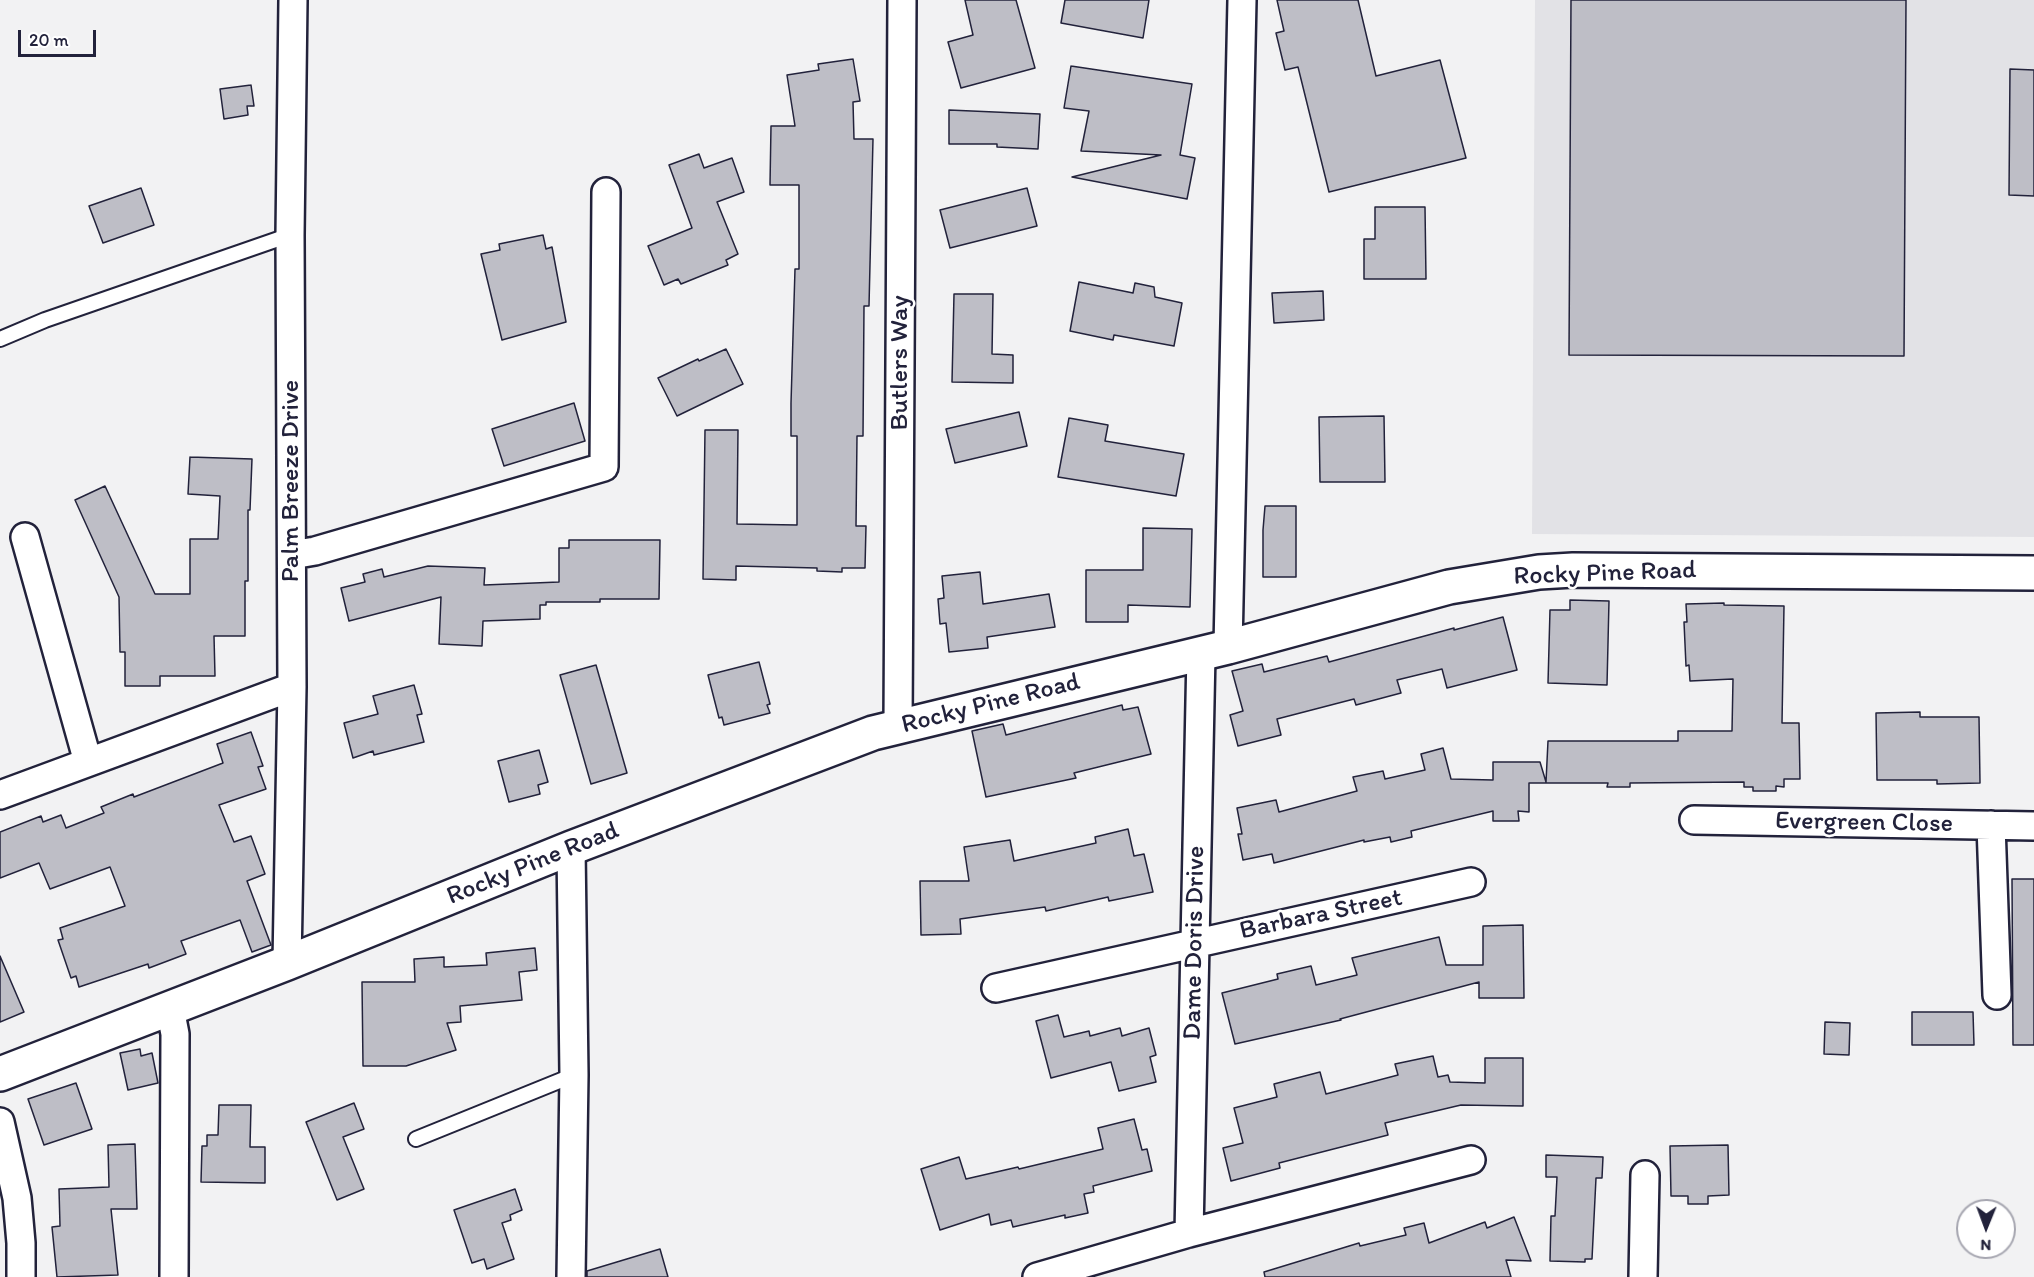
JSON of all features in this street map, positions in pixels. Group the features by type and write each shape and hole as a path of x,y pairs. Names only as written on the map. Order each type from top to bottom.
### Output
{"street":[{"name":"Palm Breeze Drive","path":"287,963 292,687 290,235 293,0"},
{"name":"Butlers Way","path":"898,726 902,0"},
{"name":"Dame Doris Drive","path":"1189,1233 1194,944 1214,650 1242,0"},
{"path":"292,555 604,467 606,192"},
{"path":"25,537 88,762"},
{"name":"Rocky Pine Road","path":"0,1074 287,963 571,848 863,737 898,726 1214,650 1449,587 1539,572 1573,570 2034,573"},
{"path":"0,795 292,687"},
{"name":"Evergreen Close","path":"1694,820 2034,826"},
{"path":"1990,825 1997,995"},
{"path":"571,848 574,1075 571,1277"},
{"name":"Barbara Street","path":"996,987 1471,882"},
{"path":"170,1008 176,1034 174,1277"},
{"path":"0,1122 17,1198 21,1277"},
{"path":"1037,1277 1189,1233 1471,1160"},
{"path":"1643,1277 1645,1175"}],"lane":[{"path":"0,339 45,320 290,235"},
{"path":"416,1139 574,1075"}],"shaded area":[{"path":"1535,0 2034,0 2034,537 1532,534"}],"building":[{"path":"965,0 1016,0 1035,68 961,88 948,42 973,35"},
{"path":"1065,0 1149,0 1143,38 1061,23"},
{"path":"1277,0 1358,0 1376,76 1440,60 1466,158 1329,192 1298,67 1285,70 1276,33 1284,31"},
{"path":"1571,0 1906,0 1904,356 1569,355"},
{"path":"853,59 860,101 853,102 854,139 873,139 869,306 864,306 863,436 857,436 856,526 866,526 865,568 842,568 842,572 817,571 817,568 736,566 736,580 703,579 705,430 738,430 737,524 797,525 797,436 791,436 791,403 795,269 799,269 799,185 770,185 771,126 795,126 787,75 819,70 818,64"},
{"path":"1071,66 1192,84 1180,155 1195,158 1187,199 1072,177 1161,155 1081,151 1089,111 1064,108"},
{"path":"2010,69 2034,70 2034,196 2009,195"},
{"path":"251,85 254,106 247,106 248,115 224,119 220,89"},
{"path":"949,110 1040,114 1038,149 997,147 997,144 949,144"},
{"path":"699,154 704,168 732,158 744,192 717,202 738,254 726,260 728,265 681,284 678,279 664,285 648,246 692,228 669,165"},
{"path":"141,188 154,225 103,243 89,206"},
{"path":"1027,188 1037,226 950,248 940,210"},
{"path":"1375,207 1425,207 1426,279 1364,279 1364,239 1375,239"},
{"path":"543,235 546,249 552,247 566,322 502,340 481,254 500,250 499,244"},
{"path":"1079,282 1133,293 1135,283 1154,287 1155,297 1182,303 1174,346 1114,335 1113,340 1070,331"},
{"path":"1323,291 1324,320 1274,323 1272,293"},
{"path":"954,294 993,294 992,354 1013,355 1013,383 952,382"},
{"path":"726,349 743,384 677,416 658,378"},
{"path":"574,403 585,441 504,466 492,429"},
{"path":"1019,412 1027,446 955,463 946,429"},
{"path":"1384,416 1385,482 1320,482 1319,417"},
{"path":"1069,418 1108,425 1105,441 1184,454 1176,496 1058,477"},
{"path":"190,457 252,459 250,510 248,510 248,581 245,581 245,636 214,636 215,676 160,676 160,686 125,686 125,652 120,652 119,597 75,500 105,486 155,594 190,594 190,539 218,539 220,496 188,494"},
{"path":"1265,506 1296,506 1296,577 1263,577"},
{"path":"1143,528 1192,529 1190,607 1128,605 1128,622 1086,622 1086,570 1143,570"},
{"path":"569,540 660,540 659,599 546,602 546,605 540,605 540,619 483,621 482,646 439,644 441,597 349,621 341,588 365,582 363,574 382,569 384,577 428,566 485,568 484,585 559,582 559,548 569,548"},
{"path":"980,572 983,604 1049,594 1055,627 987,637 988,648 949,652 946,623 940,624 938,599 944,598 942,576"},
{"path":"1570,600 1609,601 1607,685 1548,683 1550,610 1570,610"},
{"path":"1724,603 1724,605 1784,606 1782,723 1799,723 1800,779 1784,779 1784,787 1776,786 1776,791 1753,791 1753,787 1744,787 1744,782 1630,783 1630,787 1607,787 1608,783 1529,783 1529,812 1518,811 1519,821 1493,821 1493,811 1411,831 1412,837 1391,842 1390,837 1364,842 1364,840 1274,863 1272,854 1243,860 1238,834 1242,834 1237,808 1276,800 1279,812 1357,791 1353,777 1383,771 1385,779 1425,770 1421,754 1443,748 1451,779 1493,780 1493,762 1540,762 1546,782 1548,741 1678,741 1678,731 1732,731 1733,679 1690,681 1689,665 1686,666 1684,622 1687,622 1686,604"},
{"path":"1503,617 1517,670 1447,688 1442,669 1397,680 1401,693 1356,705 1354,699 1277,719 1281,735 1238,746 1230,715 1243,711 1232,671 1262,664 1264,672 1327,656 1329,662"},
{"path":"759,662 770,704 767,705 770,713 724,725 722,717 719,718 708,675"},
{"path":"596,665 627,773 591,784 560,675"},
{"path":"414,685 422,714 417,715 424,742 374,755 373,751 353,758 344,723 378,714 373,696"},
{"path":"1122,705 1123,710 1138,707 1151,754 1074,773 1076,778 986,797 972,731 1003,724 1006,735"},
{"path":"1920,712 1920,717 1979,717 1980,783 1937,784 1937,780 1877,780 1876,713"},
{"path":"251,732 263,766 258,767 266,789 219,805 234,842 251,836 265,874 247,881 271,945 252,952 240,920 181,941 186,954 149,968 148,964 79,987 76,976 71,978 58,940 63,939 60,928 125,906 110,867 50,889 39,863 0,878 0,832 41,816 43,822 61,815 66,828 104,813 101,807 223,763 217,744"},
{"path":"539,750 548,782 538,785 540,794 509,802 498,761"},
{"path":"1128,829 1134,856 1144,854 1153,892 1109,901 1108,897 1046,911 1045,907 960,919 961,934 921,935 920,881 969,881 964,847 1010,840 1014,861 1096,843 1095,837"},
{"path":"2012,879 2034,879 2034,1045 2013,1045"},
{"path":"1523,925 1524,998 1479,998 1479,982 1341,1020 1235,1044 1222,993 1278,979 1277,974 1311,966 1316,985 1357,975 1352,958 1439,937 1446,965 1483,965 1483,926"},
{"path":"535,948 537,970 519,972 522,1000 460,1006 461,1022 447,1023 456,1050 406,1066 363,1066 362,982 415,982 414,959 444,957 444,967 487,965 486,953"},
{"path":"0,956 24,1012 0,1022"},
{"path":"1912,1012 1973,1012 1974,1045 1912,1045"},
{"path":"1058,1015 1064,1037 1089,1031 1090,1036 1120,1028 1122,1036 1149,1028 1156,1055 1150,1057 1156,1082 1119,1091 1111,1062 1051,1078 1036,1021"},
{"path":"1825,1022 1850,1023 1849,1055 1824,1054"},
{"path":"140,1049 141,1056 152,1053 158,1083 128,1090 120,1053"},
{"path":"1433,1056 1438,1077 1448,1075 1450,1082 1485,1083 1485,1058 1523,1058 1523,1106 1461,1105 1385,1123 1388,1135 1279,1163 1280,1168 1231,1181 1223,1148 1243,1143 1234,1108 1277,1097 1274,1084 1320,1072 1326,1094 1398,1075 1395,1064"},
{"path":"76,1083 92,1129 44,1145 28,1099"},
{"path":"354,1103 364,1129 343,1137 364,1189 337,1200 306,1122"},
{"path":"219,1105 251,1105 250,1147 265,1147 265,1183 201,1182 202,1146 207,1146 207,1135 218,1135"},
{"path":"1134,1119 1142,1150 1147,1149 1152,1171 1093,1186 1094,1192 1084,1194 1088,1213 1065,1218 1065,1215 1013,1227 1011,1220 991,1225 989,1214 940,1230 921,1169 959,1157 966,1179 1018,1167 1019,1169 1103,1149 1098,1128"},
{"path":"135,1144 137,1209 111,1209 118,1275 57,1277 52,1227 60,1226 59,1189 109,1187 108,1145"},
{"path":"1728,1145 1729,1195 1708,1196 1708,1204 1688,1204 1688,1196 1671,1196 1670,1146"},
{"path":"1546,1155 1603,1157 1602,1178 1596,1178 1592,1259 1585,1259 1585,1262 1550,1261 1551,1216 1555,1216 1557,1177 1546,1177"},
{"path":"515,1189 522,1210 510,1215 511,1220 502,1223 514,1259 487,1269 484,1259 472,1263 454,1210"},
{"path":"1514,1217 1531,1261 1506,1260 1511,1277 1265,1277 1264,1272 1359,1243 1360,1246 1406,1235 1404,1228 1424,1223 1429,1243 1485,1222 1487,1228"},
{"path":"660,1249 668,1277 587,1277 587,1271"}]}
